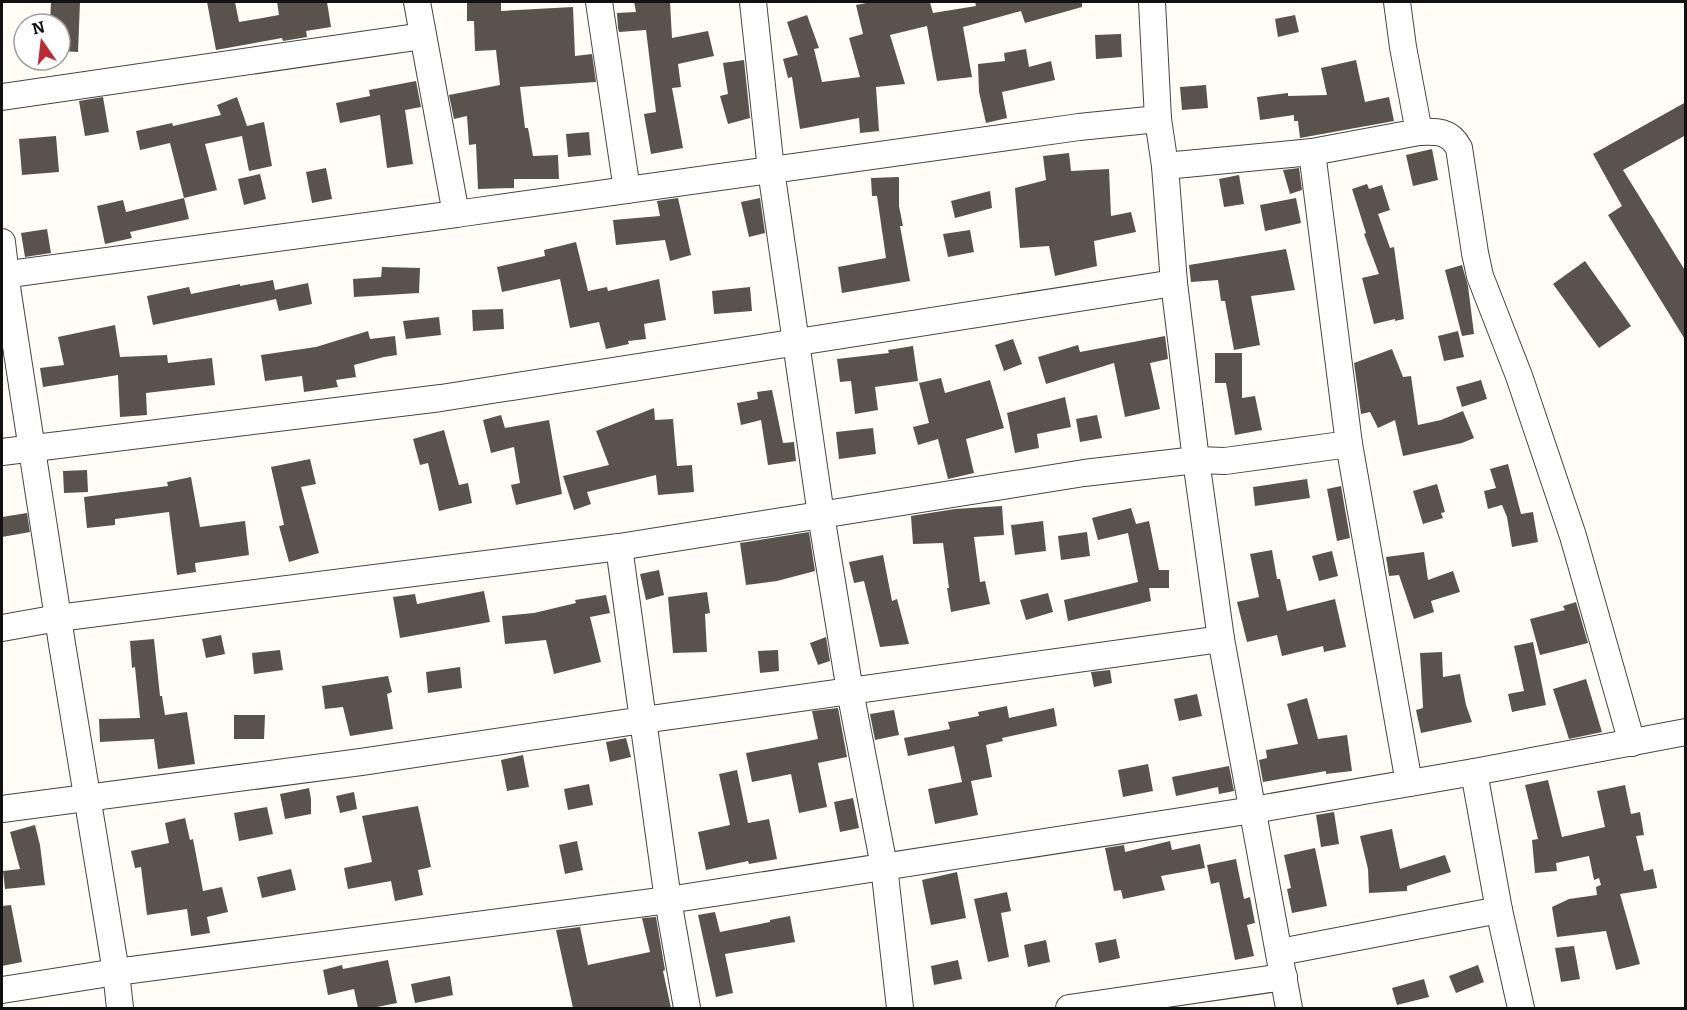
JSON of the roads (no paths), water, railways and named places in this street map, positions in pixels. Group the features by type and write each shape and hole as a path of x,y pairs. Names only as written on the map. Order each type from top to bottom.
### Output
{"street":[{"path":"417,2 456,214"},
{"path":"599,2 627,190"},
{"path":"753,2 771,170 820,515 850,691 884,866 900,1008"},
{"path":"1152,2 1158,118 1165,166 1174,283 1196,460 1221,639 1289,1008"},
{"path":"1397,2 1419,132"},
{"path":"2,97 423,36"},
{"path":"4,275 1158,118"},
{"path":"1165,166 1312,152 1419,132 1435,131 1455,140 1459,148 1480,276 1519,376 1573,536 1632,743"},
{"path":"1312,152 1348,444 1409,783"},
{"path":"2,242 4,275 120,1008"},
{"path":"2,452 441,398 1174,283"},
{"path":"2,628 58,618 619,547 1084,473 1196,460 1226,461 1348,444"},
{"path":"619,547 668,900 687,1008"},
{"path":"2,809 361,762 1221,639"},
{"path":"2,990 116,972 668,900 1253,810 1686,732"},
{"path":"1474,772 1499,910 1521,1008"},
{"path":"1280,952 1499,910"},
{"path":"1069,1008 1284,977"}]}
